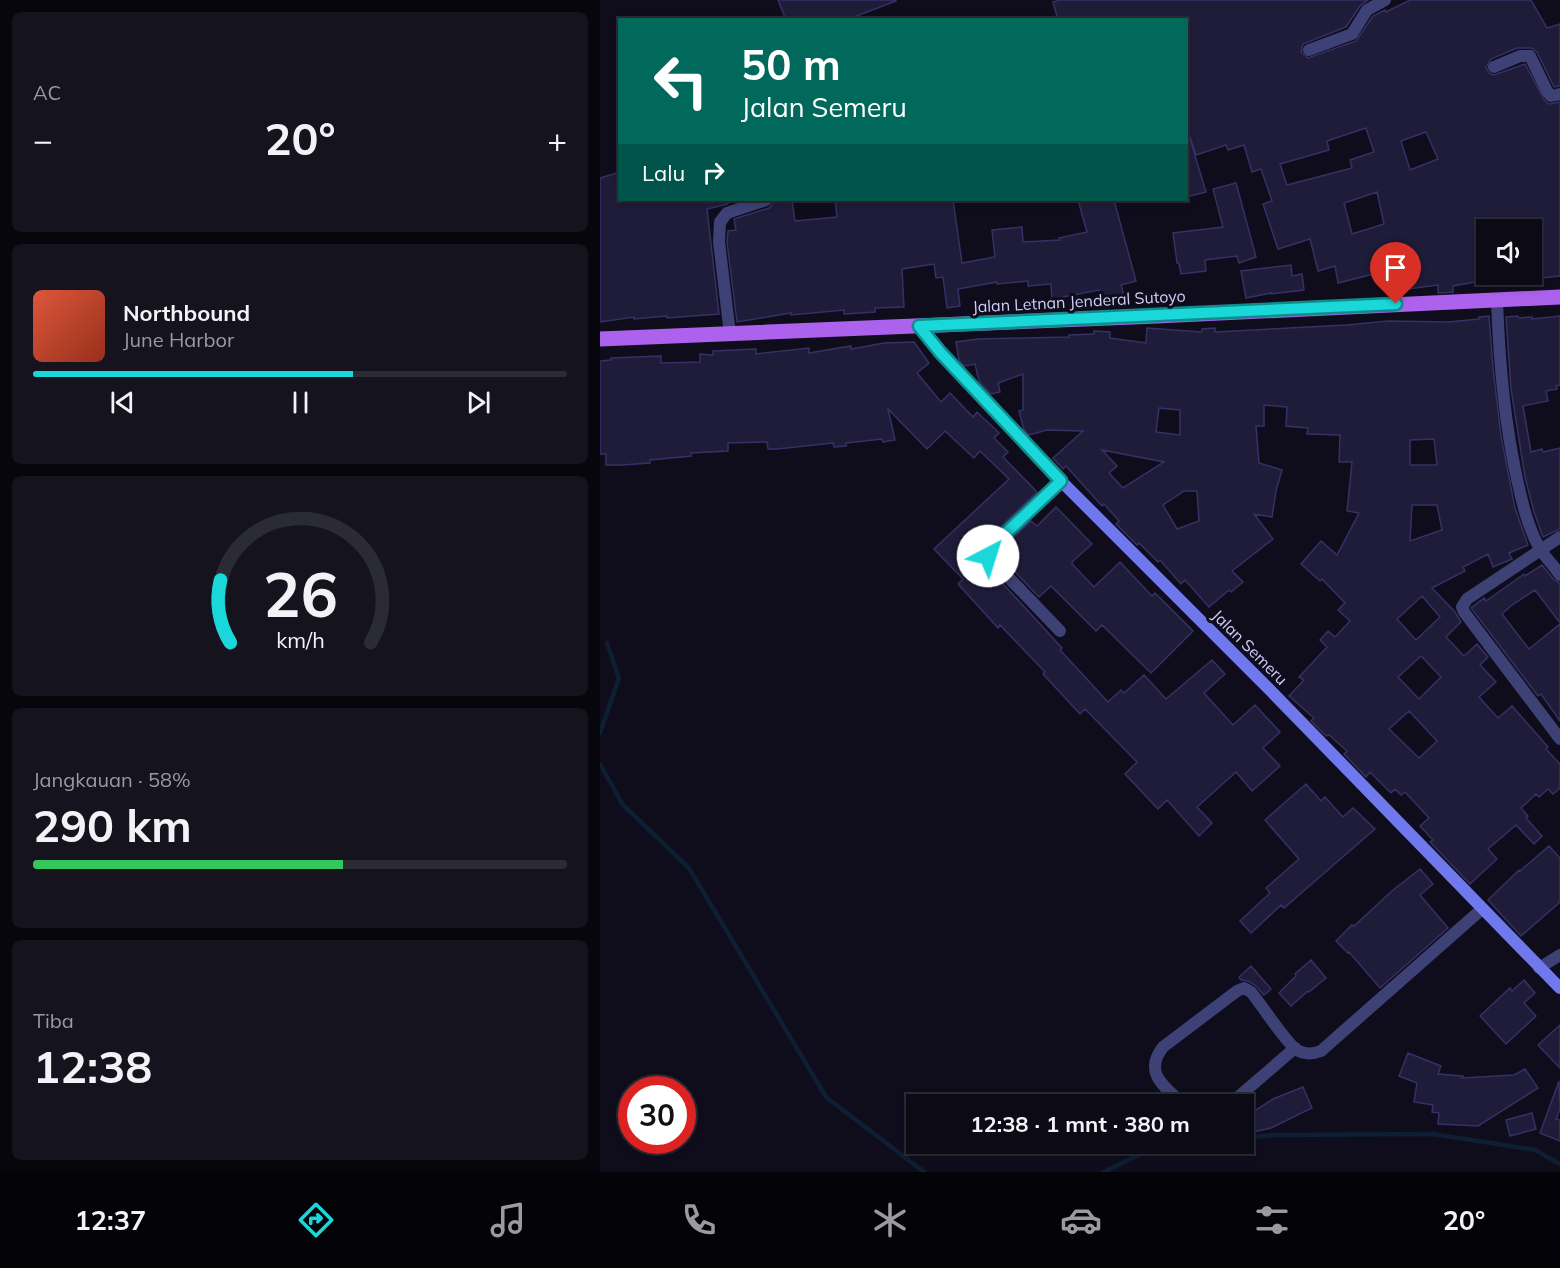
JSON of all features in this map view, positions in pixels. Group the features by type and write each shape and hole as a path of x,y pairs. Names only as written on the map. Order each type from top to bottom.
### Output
{"main road":[{"name":"Jalan Letnan Jenderal Sutoyo","path":"600,339 1560,297"}],"street":[{"path":"1310,50 1352,34 1367,10 1386,0"},
{"path":"1494,68 1520,56 1530,56 1547,91 1551,96 1560,94"},
{"path":"730,334 719,242 720,222 727,213 763,201"},
{"path":"1497,300 1500,365 1510,445 1524,508 1541,550 1560,575"},
{"name":"Jalan Semeru","path":"919,326 940,352 1061,481 1269,689 1560,988"},
{"path":"1060,632 988,556 987,551 1061,481"},
{"path":"1560,537 1467,599 1462,606 1464,612 1560,739"},
{"path":"1174,1094 1155,1074 1157,1055 1163,1047 1241,989 1244,988 1251,992 1295,1048 1307,1053 1321,1051 1482,909"},
{"path":"1539,968 1560,955"},
{"path":"1242,1094 1295,1048"}],"building":[{"path":"778,0 896,1 851,18 785,18"},
{"path":"1059,0 1368,0 1360,6 1346,27 1303,44 1301,52 1308,58 1356,41 1373,16 1410,0 1531,0 1547,28 1560,24 1560,86 1554,87 1537,52 1531,48 1517,48 1491,59 1486,67 1489,73 1494,75 1525,64 1545,101 1549,104 1560,102 1560,276 1542,278 1542,219 1476,219 1476,282 1453,286 1453,292 1438,293 1438,285 1408,289 1408,287 1394,291 1391,279 1388,280 1386,273 1338,283 1335,266 1318,271 1310,239 1278,249 1263,204 1272,201 1261,169 1252,172 1244,145 1228,150 1226,145 1196,155 1188,131 1188,18 1057,18 1053,2","holes":["1366,128 1374,152 1350,160 1352,168 1287,185 1280,164 1329,150 1327,141","1426,132 1438,159 1410,170 1401,141","1377,192 1384,224 1352,234 1344,203"]},
{"path":"1188,139 1190,139 1206,192 1188,196"},
{"path":"618,173 618,201 728,201 728,204 707,209 719,314 667,318 667,316 634,319 634,317 600,322 600,178"},
{"path":"1236,183 1256,257 1239,263 1237,256 1205,260 1206,271 1181,274 1179,263 1177,263 1173,233 1223,227 1213,189"},
{"path":"774,201 792,201 795,221 837,217 835,201 953,201 962,263 995,257 992,230 1022,227 1023,242 1060,240 1059,238 1087,232 1078,201 1114,201 1136,281 1121,285 1124,296 1103,302 1099,290 1052,299 1051,284 1028,286 1028,281 997,284 997,282 958,289 960,306 947,308 943,277 936,278 934,264 902,269 904,307 875,308 875,312 844,314 844,310 791,315 791,313 737,322 727,242 728,231 736,230 734,219 772,205"},
{"path":"1291,265 1292,276 1302,274 1304,290 1246,298 1241,271"},
{"path":"1489,316 1501,436 1515,508 1528,545 1509,553 1512,559 1493,567 1488,554 1463,567 1465,571 1432,588 1455,612 1461,622 1446,637 1464,656 1477,644 1488,657 1480,665 1496,682 1479,697 1498,718 1512,706 1560,764 1560,788 1553,794 1548,789 1539,797 1536,794 1521,808 1528,816 1526,818 1542,836 1534,844 1516,825 1488,849 1497,859 1470,884 1430,842 1433,840 1420,826 1429,818 1405,792 1401,795 1395,789 1391,793 1370,772 1366,777 1344,754 1347,751 1329,735 1326,736 1311,721 1314,718 1289,696 1304,680 1299,677 1327,647 1320,640 1328,631 1335,637 1350,621 1338,610 1345,603 1322,579 1320,581 1301,564 1321,541 1337,555 1359,513 1347,511 1352,462 1339,462 1340,435 1307,434 1308,428 1286,426 1287,407 1264,405 1264,426 1256,426 1259,463 1282,470 1272,517 1254,514 1273,539 1232,571 1243,582 1231,592 1229,590 1209,607 1185,580 1181,584 1160,560 1158,562 1139,543 1137,545 1116,524 1119,521 1104,504 1102,506 1066,466 1063,469 1053,458 1083,431 1047,430 1029,435 1024,430 1019,411 1023,410 1023,374 998,383 1000,392 991,394 979,381 975,364 964,366 959,360 956,342 978,339 1069,337 1069,335 1094,334 1094,331 1110,332 1110,338 1146,343 1147,328 1202,332 1202,329 1215,328 1215,332 1388,321 1448,322 1479,319 1479,317","holes":["1159,408 1180,410 1180,435 1156,432","1434,439 1437,465 1410,465 1410,440","1102,450 1164,462 1123,488 1109,473 1117,466","1184,491 1197,491 1199,521 1177,529 1163,505","1412,505 1437,505 1442,530 1410,541","1422,596 1440,617 1416,640 1397,619","1421,656 1441,677 1419,699 1398,677","1409,711 1437,741 1419,758 1389,729"]},
{"path":"1518,316 1519,318 1532,317 1532,319 1560,316 1560,385 1556,386 1557,389 1546,391 1548,401 1523,406 1531,452 1560,448 1560,529 1543,537 1525,477 1511,389 1506,317"},
{"path":"914,342 929,363 917,373 941,402 950,393 973,417 977,412 999,433 994,438 1008,452 1003,457 1037,492 981,545 979,552 982,561 1108,702 1121,690 1124,693 1144,675 1166,699 1212,660 1225,674 1204,693 1233,725 1255,705 1280,732 1263,748 1280,766 1252,791 1236,772 1197,807 1212,823 1199,836 1167,800 1158,809 1125,774 1137,762 1085,709 1080,714 1043,674 1045,672 1000,625 998,628 958,584 963,579 934,549 1009,479 980,451 974,458 945,431 927,449 888,409 895,440 883,442 882,439 846,443 846,446 834,447 833,443 777,449 768,449 767,442 728,443 728,451 691,453 691,456 622,465 606,465 606,454 600,454 600,361 611,360 611,358 661,356 661,363 700,362 700,354 713,355 713,351 756,349 756,354 809,348 809,353 851,346 851,349 884,343"},
{"path":"1056,507 1092,544 1072,564 1094,587 1120,562 1152,596 1155,593 1193,631 1151,673 1102,625 1096,631 1051,586 1039,597 997,553 1031,521 1037,526"},
{"path":"1542,565 1554,580 1560,583 1560,623 1535,590 1502,614 1529,649 1560,624 1560,721 1541,694 1538,696 1471,608 1484,598 1486,601 1524,574 1525,576"},
{"path":"1306,784 1321,801 1325,797 1343,817 1353,808 1375,829 1284,908 1281,905 1251,933 1240,921 1270,893 1266,888 1299,859 1265,820"},
{"path":"1549,846 1560,858 1560,902 1521,936 1488,900 1519,870"},
{"path":"1420,869 1433,884 1420,895 1448,928 1380,988 1349,952 1336,941"},
{"path":"1311,960 1326,978 1291,1006 1279,993"},
{"path":"1251,966 1271,989 1264,995 1255,985 1239,977"},
{"path":"1524,980 1535,993 1524,1003 1536,1016 1506,1044 1480,1016 1510,988 1512,991"},
{"path":"1560,1025 1560,1068 1538,1045"},
{"path":"1408,1053 1441,1066 1438,1074 1463,1076 1462,1078 1514,1075 1525,1069 1538,1088 1478,1126 1438,1124 1439,1113 1432,1112 1433,1105 1414,1102 1417,1083 1399,1076"},
{"path":"1559,1081 1560,1109 1556,1119 1560,1120 1560,1141 1540,1133"},
{"path":"1303,1087 1312,1108 1271,1128 1254,1132 1254,1110 1273,1099"},
{"path":"1532,1113 1536,1129 1510,1136 1506,1120"}],"waterway":[{"path":"600,733 619,678 607,643"},
{"path":"600,764 623,805 689,868 826,1097 924,1172"},
{"path":"1254,1137 1433,1134 1535,1150 1560,1164"},
{"path":"1104,1172 1141,1154"}],"route":[{"path":"988,556 987,551 1061,481 940,352 919,326 1396,304"}]}
